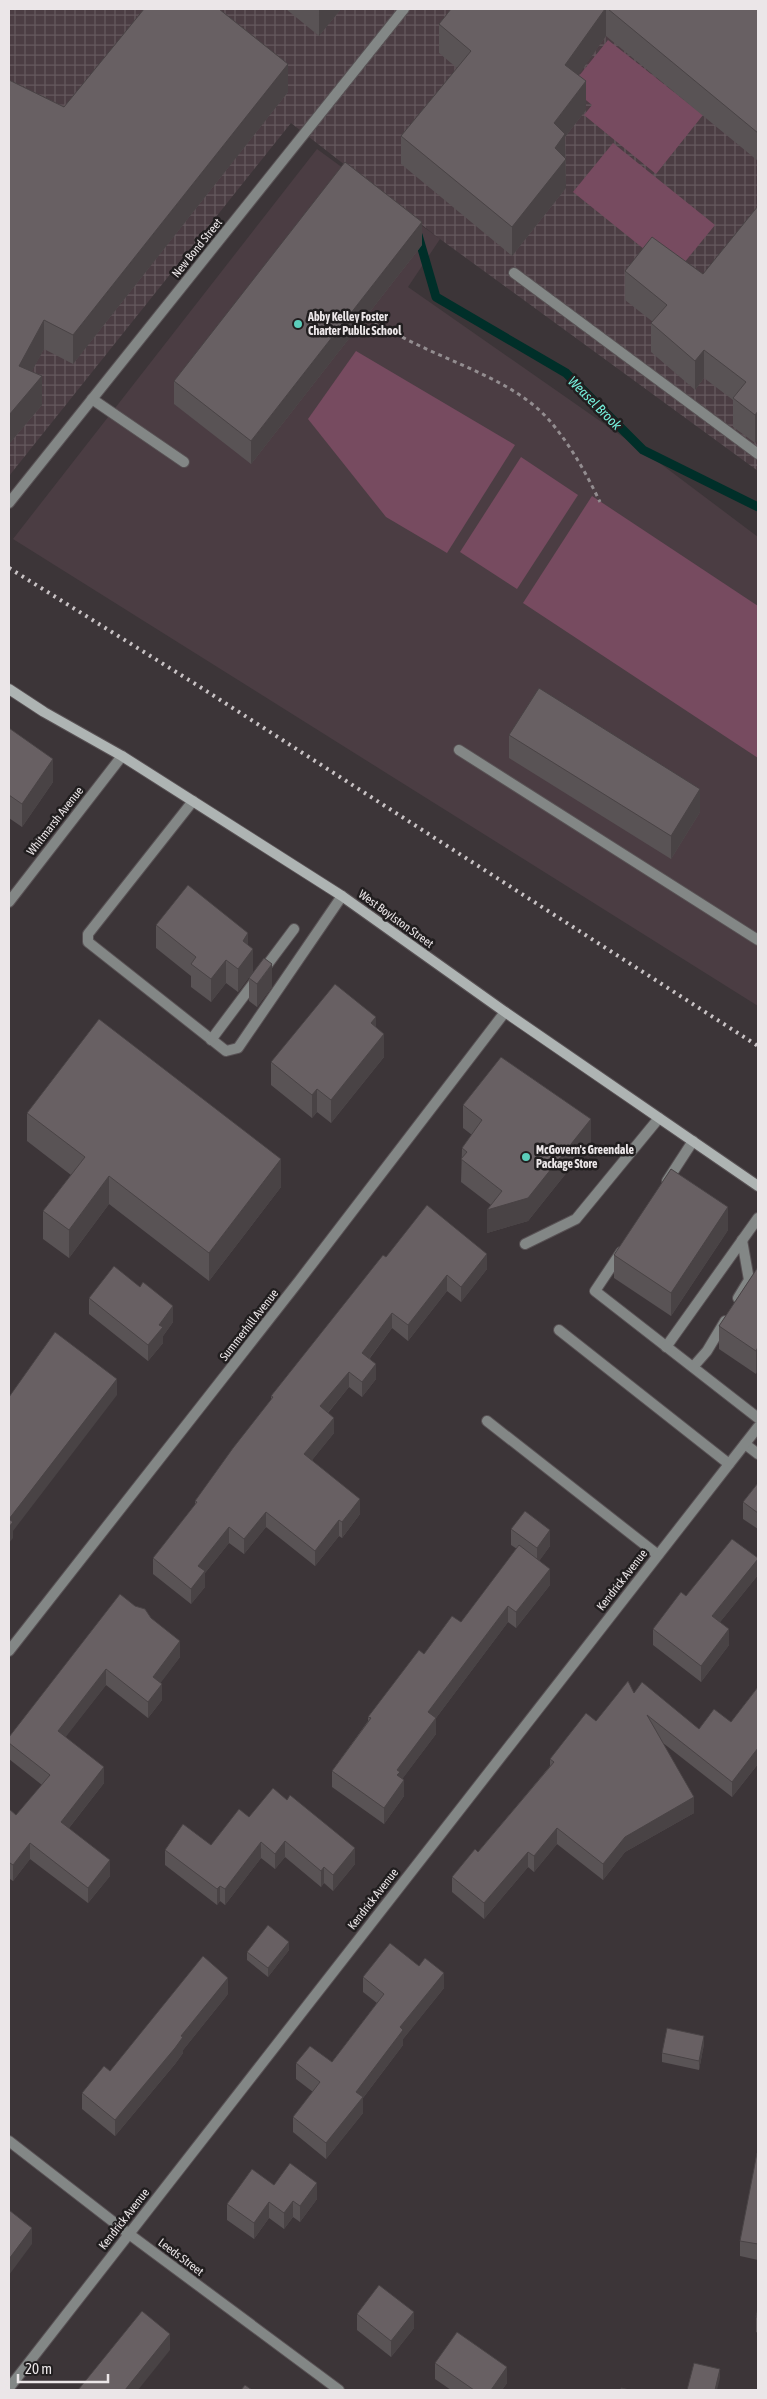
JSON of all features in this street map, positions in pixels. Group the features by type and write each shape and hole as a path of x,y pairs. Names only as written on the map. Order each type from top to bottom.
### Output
{"main road":[{"name":"West Boylston Street","path":"9,689 44,712 122,756 342,896 505,1012 758,1186"}],"street":[{"name":"New Bond Street","path":"9,503 404,9"},
{"path":"514,273 758,454"},
{"path":"92,399 184,462"},
{"path":"459,750 758,940"},
{"name":"Whitmarsh Avenue","path":"10,898 122,756"},
{"path":"193,801 88,934 88,942 226,1052 238,1048 342,896"},
{"path":"211,1040 294,929"},
{"name":"Summerhill Avenue","path":"9,1651 294,1288 505,1012"},
{"path":"525,1244 576,1219 659,1118"},
{"path":"663,1188 693,1141"},
{"path":"666,1346 758,1218"},
{"path":"693,1367 707,1351 749,1280 742,1240"},
{"path":"626,1243 595,1291 758,1418"},
{"path":"559,1330 729,1464"},
{"path":"487,1421 658,1555"},
{"name":"Kendrick Avenue","path":"9,2388 758,1427"},
{"path":"745,1444 758,1454"},
{"name":"Leeds Street","path":"9,2141 129,2234 340,2390"}],"path":[{"path":"374,322 418,345 460,363 525,399 549,420 578,458 600,502"}],"shaded area":[{"path":"9,9 758,9 758,471 440,239 291,123 9,476"},
{"path":"608,40 703,115 656,174 584,115 592,105 570,87"},
{"path":"613,143 715,225 675,274 573,192"},
{"name":"Abby Kelley Foster Charter Public School","path":"317,149 440,239 408,287 653,458 758,537 758,1006 13,539"},
{"path":"356,351 515,445 447,553 386,517 308,419"},
{"path":"521,457 578,495 517,589 460,552"},
{"path":"592,496 758,606 758,758 523,603"}],"building":[{"path":"144,9 219,9 288,64 73,335 44,320 19,366 42,376 9,415 9,80 64,107"},
{"path":"451,9 605,9 565,65 586,81 554,123 565,134 555,148 566,159 512,227 401,136 471,51 439,24"},
{"path":"608,9 758,9 758,133"},
{"name":"Abby Kelley Foster Charter Public School","path":"345,162 422,222 251,441 174,381"},
{"path":"758,206 758,411 755,415 733,398 746,382 704,350 695,361 651,323 667,305 625,271 652,237 703,274"},
{"path":"539,688 700,789 671,836 509,735"},
{"path":"9,728 53,759 22,804 9,795"},
{"path":"188,885 248,933 243,941 253,949 238,969 226,960 211,979 191,964 196,957 156,925"},
{"path":"264,958 272,964 257,984 249,978"},
{"path":"335,984 376,1017 371,1023 384,1034 331,1100 317,1089 312,1095 271,1062"},
{"path":"99,1019 281,1159 209,1253 109,1176 69,1230 43,1211 85,1157 27,1113"},
{"name":"McGovern's Greendale Package Store","path":"501,1057 591,1119 528,1198 487,1210 502,1191 461,1159 467,1152 462,1148 482,1120 463,1105"},
{"path":"671,1169 728,1207 671,1293 614,1255"},
{"path":"427,1205 487,1254 461,1287 447,1275 408,1325 392,1313 362,1353 376,1364 362,1382 349,1372 320,1406 334,1418 304,1454 360,1499 342,1522 339,1520 315,1551 266,1512 244,1539 229,1527 198,1566 205,1571 191,1589 153,1558 197,1502 195,1501 233,1448 273,1397 271,1396 383,1255 386,1257"},
{"path":"114,1266 140,1287 143,1282 173,1306 159,1325 163,1327 148,1345 89,1298"},
{"path":"758,1267 758,1347 756,1351 719,1326"},
{"path":"55,1332 117,1379 9,1519 9,1397"},
{"path":"758,1483 758,1513 743,1502"},
{"path":"525,1511 550,1530 537,1548 511,1529"},
{"path":"9,1519 13,1522 9,1527"},
{"path":"732,1539 758,1559 712,1616 729,1629 701,1666 653,1629 681,1592 686,1596"},
{"path":"519,1545 550,1569 516,1612 508,1606 428,1712 436,1718 397,1770 400,1772 397,1775 404,1780 384,1808 332,1771 371,1718 368,1717 419,1650 424,1654 452,1616 461,1622"},
{"path":"120,1594 135,1606 145,1609 151,1618 180,1641 153,1677 162,1684 148,1702 106,1669 58,1731 104,1767 61,1822 110,1860 88,1888 30,1843 13,1865 10,1863 9,1865 9,1809 16,1815 50,1775 9,1743 9,1737"},
{"path":"628,1681 634,1693 642,1682 699,1729 714,1709 731,1722 758,1687 758,1748 732,1782 647,1715 694,1797 625,1837 603,1864 557,1828 534,1856 528,1852 484,1903 452,1877 475,1849 478,1852 554,1762 550,1759 586,1713 596,1721"},
{"path":"273,1788 287,1800 290,1795 355,1848 333,1875 324,1867 321,1871 285,1841 275,1854 261,1842 225,1889 220,1886 217,1889 165,1850 183,1824 211,1845 239,1809 249,1817"},
{"path":"268,1925 289,1942 268,1968 247,1952"},
{"path":"390,1943 419,1966 425,1958 444,1973 400,2027 403,2030 356,2092 363,2097 326,2143 293,2117 320,2082 296,2063 310,2046 332,2062 384,1994 363,1977"},
{"path":"203,1956 228,1978 181,2036 183,2037 175,2048 115,2120 82,2093 104,2066 110,2071"},
{"path":"667,2028 704,2036 699,2061 662,2053"},
{"path":"758,2153 758,2244 740,2241"},
{"path":"290,2163 317,2183 300,2206 293,2201 284,2213 269,2202 254,2223 227,2204 252,2169 274,2185"},
{"path":"9,2210 32,2228 9,2259"},
{"path":"379,2285 414,2312 391,2341 357,2314"},
{"path":"142,2311 170,2334 125,2390 78,2390"},
{"path":"457,2332 507,2367 491,2390 474,2390 435,2363"},
{"path":"694,2363 720,2369 715,2390 687,2390"},
{"path":"245,2385 252,2390 241,2390"}],"waterway":[{"name":"Weasel Brook","path":"418,235 436,297 566,373 643,450 758,507"}],"railway":[{"path":"9,568 197,685 758,1046"}],"place":[{"name":"Abby Kelley Foster Charter Public School","path":"298,324"},
{"name":"McGovern's Greendale Package Store","path":"526,1157"}]}
